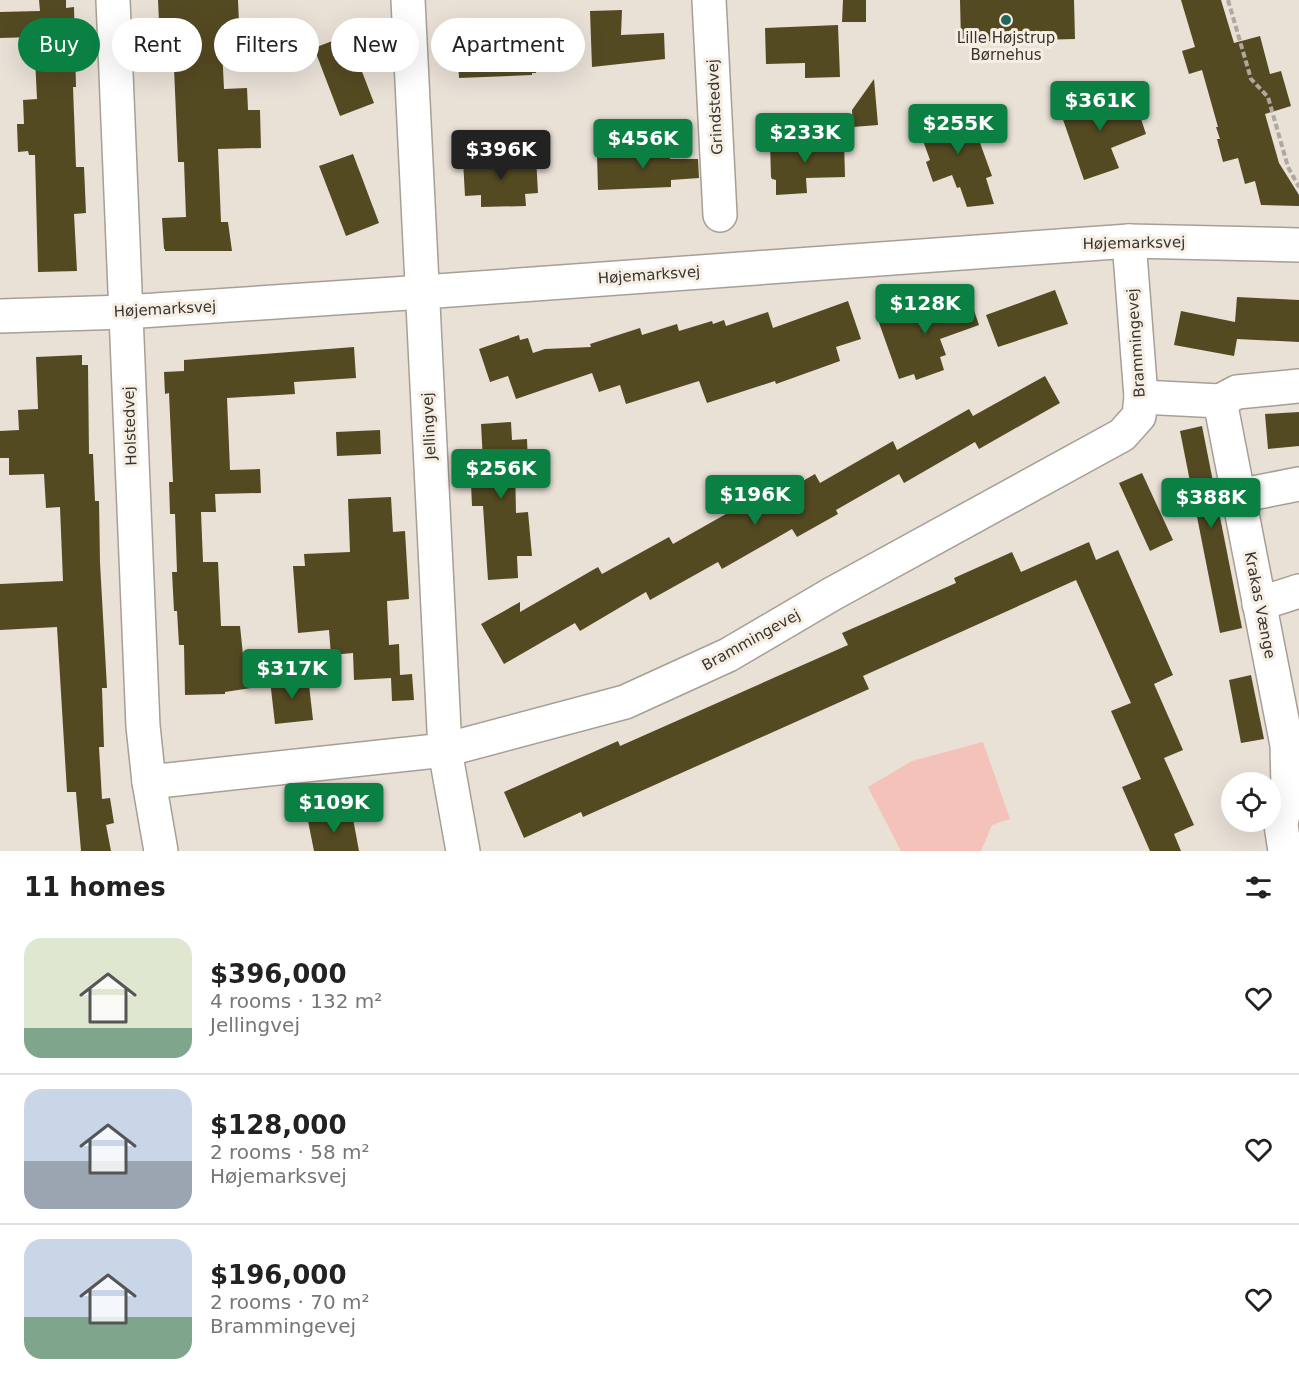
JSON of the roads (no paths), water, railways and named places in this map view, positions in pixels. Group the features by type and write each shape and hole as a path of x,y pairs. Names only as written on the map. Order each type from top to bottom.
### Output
{"street":[{"name":"Holstedvej","path":"113,0 143,726 149,782 161,851"},
{"name":"Jellingvej","path":"408,0 445,750 463,851"},
{"name":"Grindstedvej","path":"709,0 720,215"},
{"name":"Højemarksvej","path":"0,316 125,312 1129,241 1299,246"},
{"name":"Brammingevej","path":"149,782 445,750 625,702 728,656 832,594 1122,435 1138,416 1142,397 1129,241"},
{"path":"1142,397 1220,401 1237,392 1299,387"},
{"name":"Krakas Vænge","path":"1220,401 1259,604 1286,671 1288,788 1281,825 1285,851"},
{"path":"1238,496 1299,484"},
{"path":"1259,604 1299,591"}],"place":[{"name":"Lille Højstrup Børnehus","path":"1006,20"}]}
